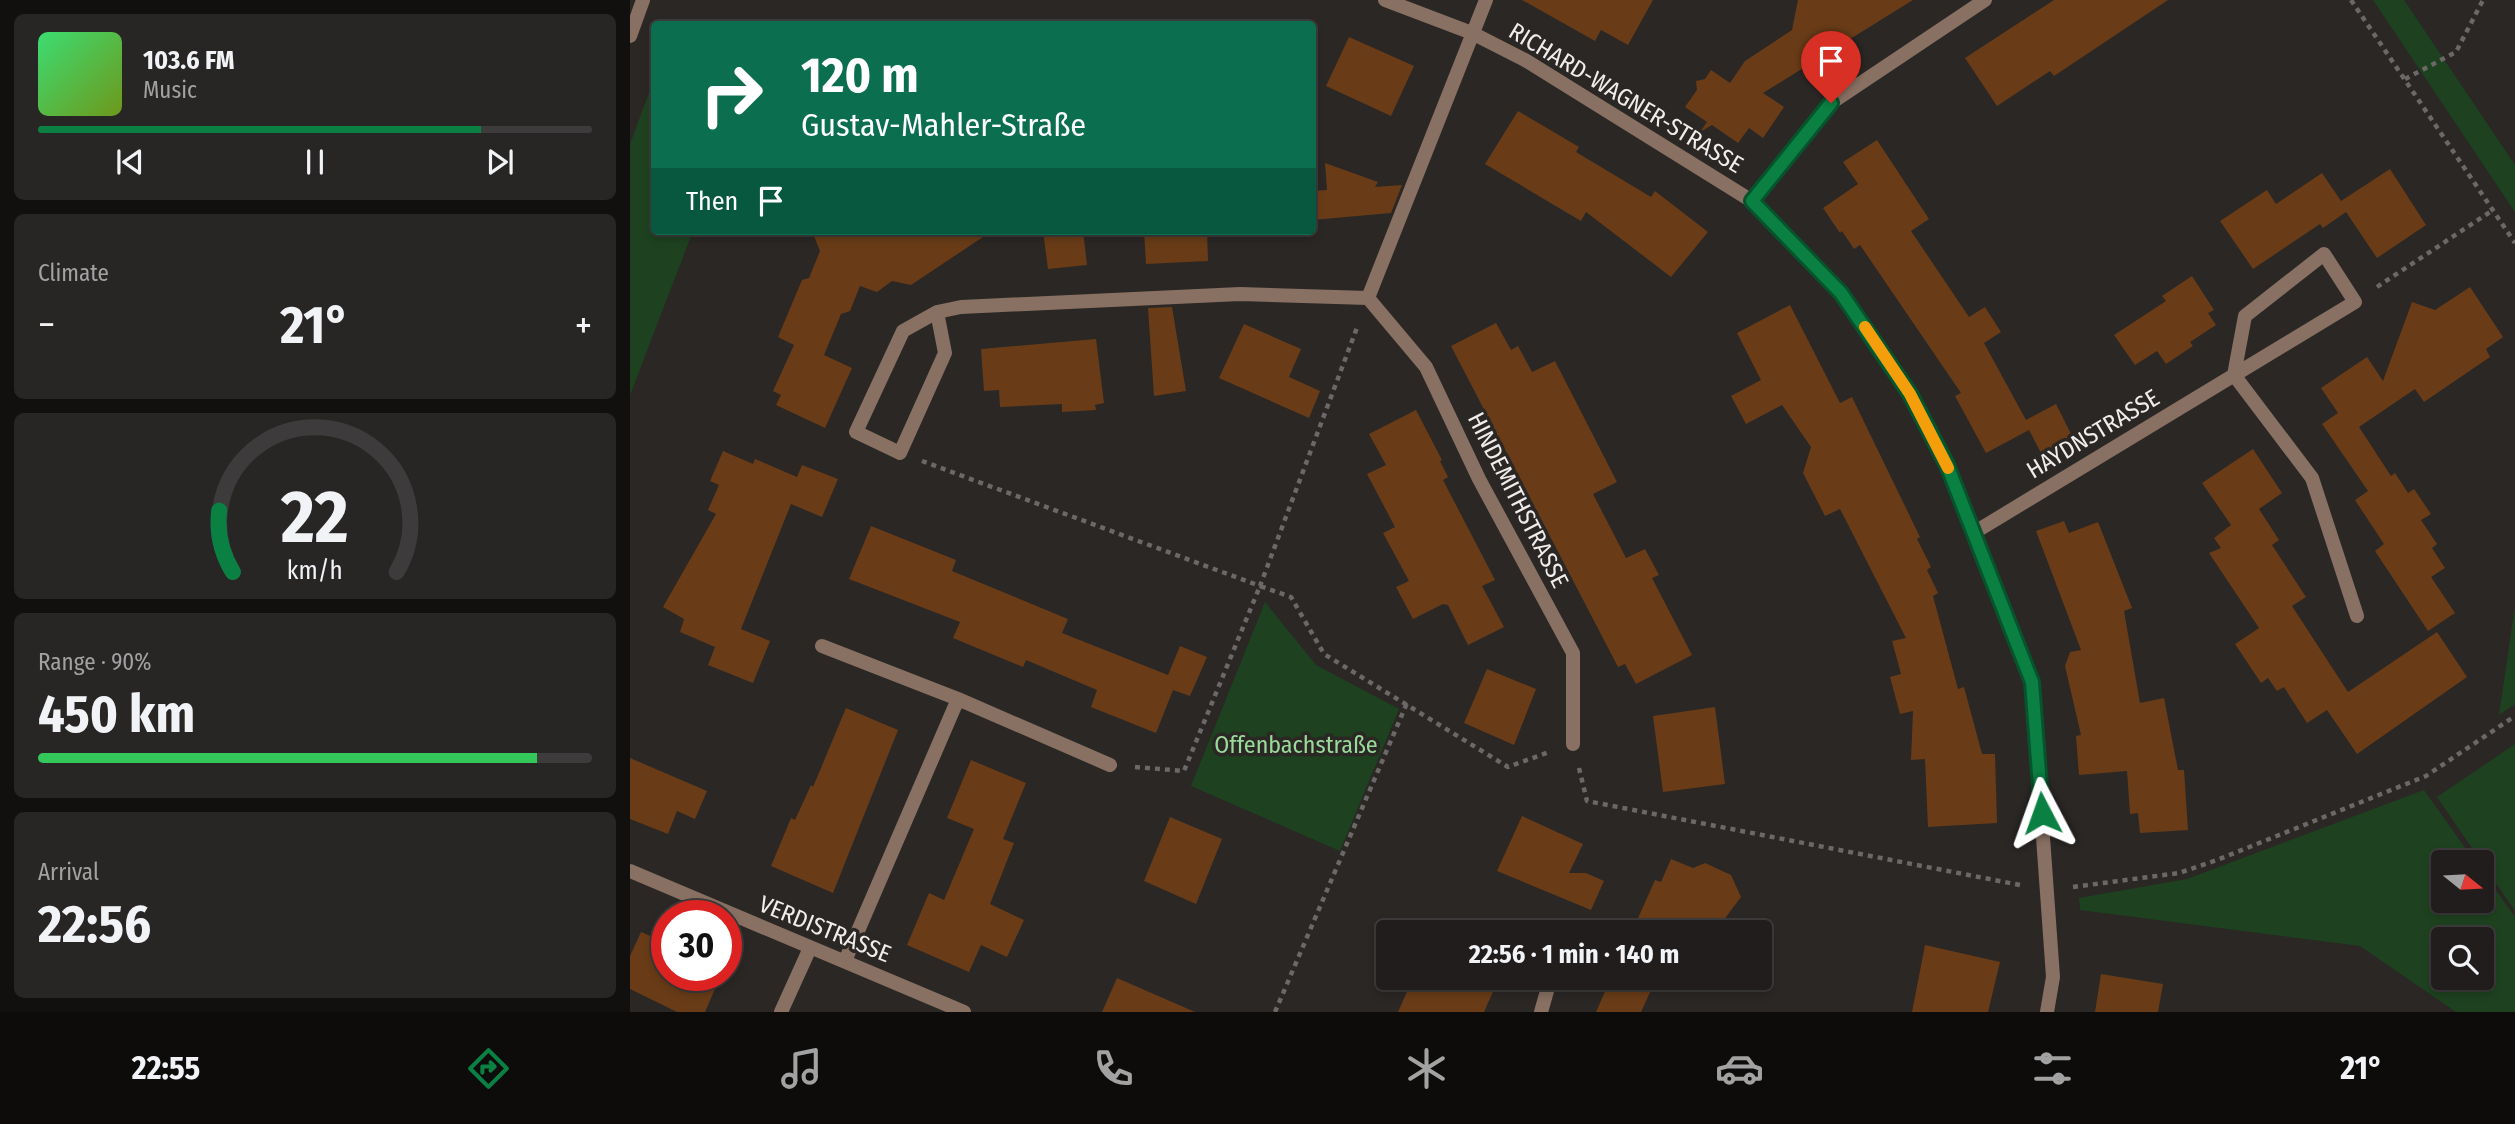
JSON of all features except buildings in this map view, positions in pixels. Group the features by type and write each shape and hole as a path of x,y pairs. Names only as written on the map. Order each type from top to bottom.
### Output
{"street":[{"path":"630,36 643,0"},
{"name":"RICHARD-WAGNER-STRASSE","path":"1385,0 1472,33 1525,60 1752,201 1841,293 1902,382 1947,465 2032,682 2049,891 2053,977 2048,1012"},
{"path":"937,312 945,354 900,453 856,432 903,331 937,312 961,307 1240,294 1368,298 1486,0"},
{"path":"1752,201 1831,103 1985,0"},
{"path":"2355,302 2324,254 2245,316 2234,375 2312,478 2357,616"},
{"name":"HINDEMITHSTRASSE","path":"1368,298 1426,367 1479,479 1573,653 1573,744"},
{"name":"HAYDNSTRASSE","path":"1975,532 2355,302"},
{"path":"822,646 958,699 1110,765"},
{"path":"845,961 958,699"},
{"name":"VERDISTRASSE","path":"630,871 964,1012"},
{"path":"781,1012 810,948"},
{"path":"1541,1012 1547,991"}],"path":[{"path":"2351,0 2515,243"},
{"path":"2405,79 2456,52 2483,0"},
{"path":"2355,302 2493,210"},
{"path":"1110,765 1184,771 1260,586 1368,298"},
{"path":"900,453 1291,597 1324,654 1508,767 1573,744 1587,801 2049,891 2179,873 2217,859 2426,776 2515,716"},
{"path":"1275,1012 1407,703"}],"green space":[{"path":"2373,0 2404,0 2515,165 2515,212"},
{"path":"651,87 651,235 691,235 630,395 630,144"},
{"name":"Offenbachstraße","path":"1265,602 1316,665 1399,709 1340,851 1191,786"},
{"path":"2515,606 2515,704 2499,715"},
{"path":"2515,744 2515,911 2494,880 2494,850 2473,850 2437,797"},
{"path":"2424,790 2467,850 2431,850 2431,914 2494,914 2494,887 2515,917 2515,1012 2456,1012 2360,946 2080,910 2079,898 2187,879"}],"slow traffic":[{"path":"1865,327 1910,394 1948,468"}],"route":[{"path":"1831,103 1752,201 1841,293 1910,394 1947,465 2032,682 2042,813"}]}
